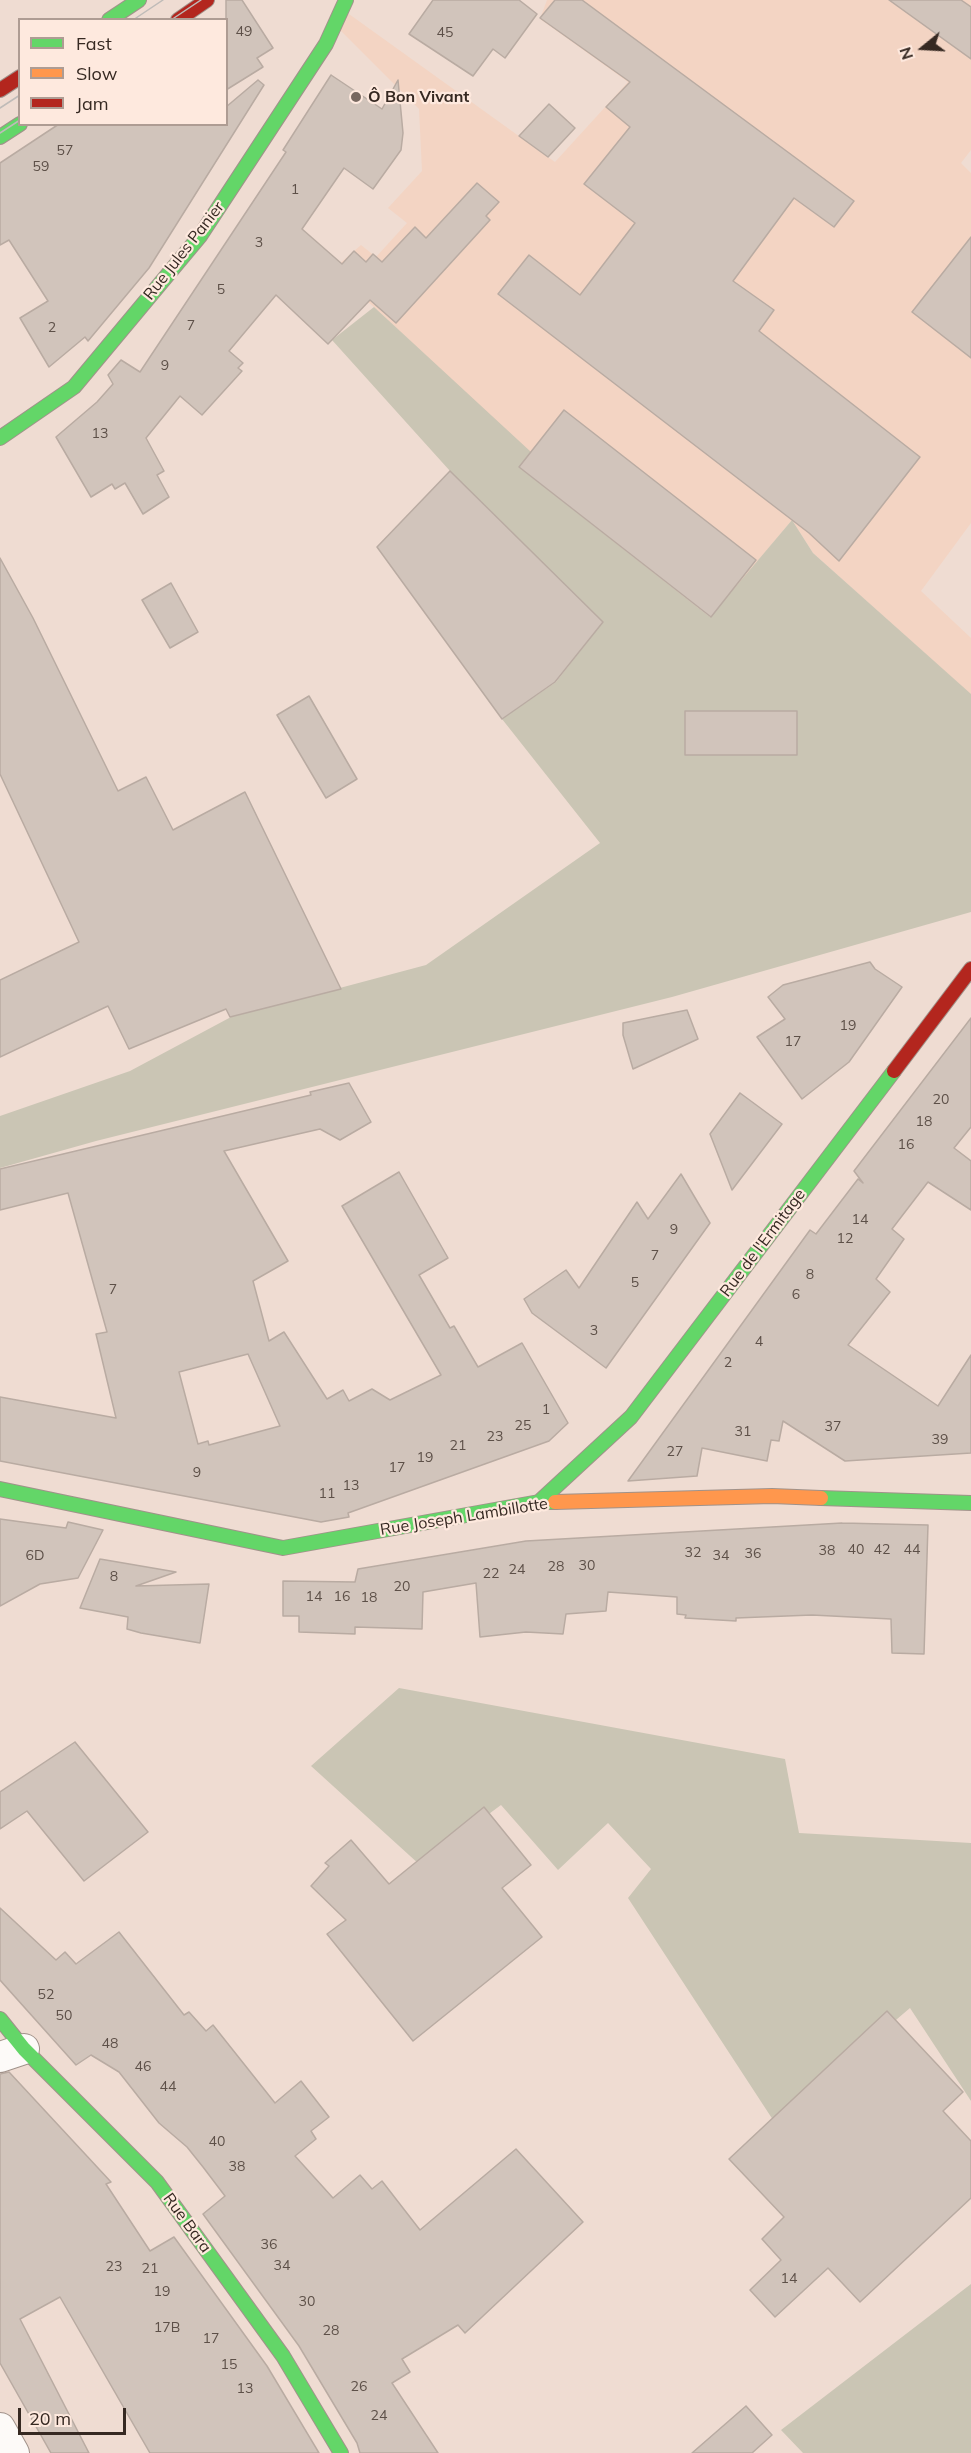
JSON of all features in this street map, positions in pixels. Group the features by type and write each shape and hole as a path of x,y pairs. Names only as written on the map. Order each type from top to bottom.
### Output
{"street":[{"path":"112,18 139,0"},
{"path":"180,18 207,0"},
{"name":"Rue Jules Panier","path":"0,438 74,387 200,236 326,44 346,0"},
{"path":"0,90 18,78"},
{"path":"0,137 18,125"},
{"name":"Rue de l'Ermitage","path":"538,1502 631,1416 971,969"},
{"name":"Rue Joseph Lambillotte","path":"0,1488 283,1548 538,1502 771,1497 971,1503"},
{"name":"Rue Bara","path":"0,2019 12,2053 158,2182 283,2356 340,2453"},
{"path":"0,2428 14,2453"}],"shaded area":[{"path":"547,0 971,0 971,150 961,163 971,173 971,523 921,591 971,638 971,695 813,553 792,520 711,618 520,472 529,455 374,307 331,271 361,245 376,257 407,223 388,208 422,171 419,109 335,25 342,9 555,162 628,82 540,19"},
{"path":"374,307 531,452 520,468 710,617 792,520 813,553 971,694 971,912 672,997 96,1141 0,1168 0,1116 130,1071 231,1017 426,965 600,843 502,719 556,682 603,622 450,471 332,340"},
{"path":"399,1688 785,1759 799,1833 971,1843 971,2101 910,2008 775,2123 628,1898 651,1869 608,1823 558,1870 501,1805 420,1865 311,1766"},
{"path":"971,2284 971,2453 803,2453 781,2430"}],"building":[{"path":"226,0 242,0 273,48 257,58 263,67 228,89 228,18 226,18"},
{"path":"433,0 519,0 537,14 505,58 493,49 473,76 409,34"},
{"path":"555,0 582,0 854,201 834,227 794,198 733,281 774,310 759,331 920,457 839,561 809,533 498,294 529,255 580,295 635,223 584,184 630,127 606,107 630,82 540,18"},
{"path":"889,0 961,0 971,7 971,59"},
{"path":"331,75 382,109 398,80 403,133 401,150 373,189 344,168 302,229 342,264 354,251 366,262 373,254 382,262 415,227 426,238 477,183 499,202 486,216 490,220 396,323 370,300 328,344 276,295 229,351 243,363 238,368 242,371 202,415 180,396 146,438 164,471 157,475 169,497 143,514 125,483 115,489 112,484 91,497 56,437 97,402 113,384 108,375 121,360 140,372 286,152 283,150"},
{"path":"258,80 264,85 149,268 88,341 85,337 49,367 20,318 48,301 9,240 0,245 0,163 56,126 228,126 228,105"},
{"path":"549,104 575,128 548,157 519,136"},
{"path":"971,237 971,358 912,312"},
{"path":"564,410 756,560 711,617 519,467"},
{"path":"450,471 603,622 555,682 502,719 377,547"},
{"path":"0,558 33,618 118,791 146,777 173,830 245,792 341,989 230,1017 226,1009 129,1049 108,1006 0,1057 0,980 79,942 0,774"},
{"path":"171,583 198,632 170,648 142,600"},
{"path":"309,696 357,779 326,798 277,715"},
{"path":"685,711 797,711 797,755 685,755"},
{"path":"870,962 875,969 902,987 849,1062 802,1099 757,1037 785,1019 768,997 783,985"},
{"path":"687,1010 698,1039 633,1069 623,1035 623,1023"},
{"path":"971,1018 971,1127 954,1148 971,1161 971,1210 928,1182 892,1229 904,1239 876,1279 890,1292 848,1345 938,1406 971,1355 971,1453 845,1461 783,1421 779,1441 771,1440 767,1461 702,1448 697,1476 628,1481 810,1230 816,1234 858,1179 863,1183 854,1171"},
{"path":"349,1083 371,1122 340,1140 320,1129 224,1151 288,1261 253,1281 269,1341 284,1332 327,1399 343,1390 349,1401 372,1389 390,1400 441,1375 342,1206 399,1172 448,1258 419,1275 450,1328 454,1326 478,1367 522,1343 568,1423 549,1441 348,1513 349,1517 321,1522 0,1461 0,1397 116,1418 96,1334 107,1332 68,1193 0,1210 0,1169 311,1095 310,1092","holes":["248,1354 280,1426 209,1445 208,1441 198,1444 179,1372"]},
{"path":"740,1093 782,1124 732,1190 710,1134"},
{"path":"681,1174 710,1223 606,1368 532,1313 524,1299 566,1270 579,1288 637,1202 648,1219"},
{"path":"0,1519 66,1528 68,1522 103,1530 78,1578 40,1584 0,1606"},
{"path":"842,1523 928,1525 924,1654 892,1653 891,1619 812,1615 736,1618 736,1621 685,1618 686,1615 677,1614 677,1597 608,1592 606,1611 566,1614 563,1634 526,1632 480,1637 476,1583 423,1592 422,1629 355,1627 355,1634 299,1632 299,1616 283,1616 283,1581 355,1582 358,1569 526,1541"},
{"path":"100,1559 176,1572 136,1586 209,1584 200,1643 127,1629 128,1617 80,1608"},
{"path":"75,1742 148,1832 84,1881 27,1811 0,1829 0,1792"},
{"path":"484,1807 531,1865 502,1888 542,1937 413,2041 327,1934 346,1920 311,1886 329,1866 325,1863 351,1840 389,1884"},
{"path":"0,1908 56,1960 65,1952 76,1964 119,1932 184,2015 189,2012 206,2031 213,2025 275,2103 301,2081 329,2117 311,2131 316,2139 295,2156 333,2198 360,2175 372,2189 382,2181 420,2230 516,2149 583,2222 465,2333 458,2325 402,2359 410,2372 392,2383 438,2453 360,2453 357,2443 299,2346 203,2214 225,2196 203,2167 187,2147 159,2123 119,2072 91,2055 76,2065 0,1980"},
{"path":"887,2011 963,2092 943,2111 971,2141 971,2198 860,2302 828,2268 775,2317 750,2290 781,2260 762,2239 784,2217 729,2159"},
{"path":"9,2072 111,2182 106,2184 150,2251 174,2237 267,2366 319,2453 150,2453 60,2297 20,2319 89,2453 51,2453 0,2363 0,2074"},
{"path":"746,2406 772,2435 752,2453 692,2453"}],"tram line":[{"path":"136,18 163,0"},
{"path":"174,18 201,0"},
{"path":"0,108 18,96"},
{"path":"0,133 18,121"}],"traffic: fast":[{"path":"112,18 139,0"},
{"path":"0,438 74,387 200,236 326,44 346,0"},
{"path":"0,137 18,125"},
{"path":"539,1502 631,1417 894,1071"},
{"path":"0,1489 283,1548 539,1502 555,1502"},
{"path":"821,1498 971,1503"},
{"path":"0,2019 24,2049 157,2182 283,2356 341,2453"}],"traffic: slow":[{"path":"555,1502 772,1496 821,1498"}],"traffic: jam":[{"path":"181,18 207,0"},
{"path":"0,90 18,78"},
{"path":"894,1071 971,969"}],"place":[{"name":"Ô Bon Vivant","path":"356,97"}]}
